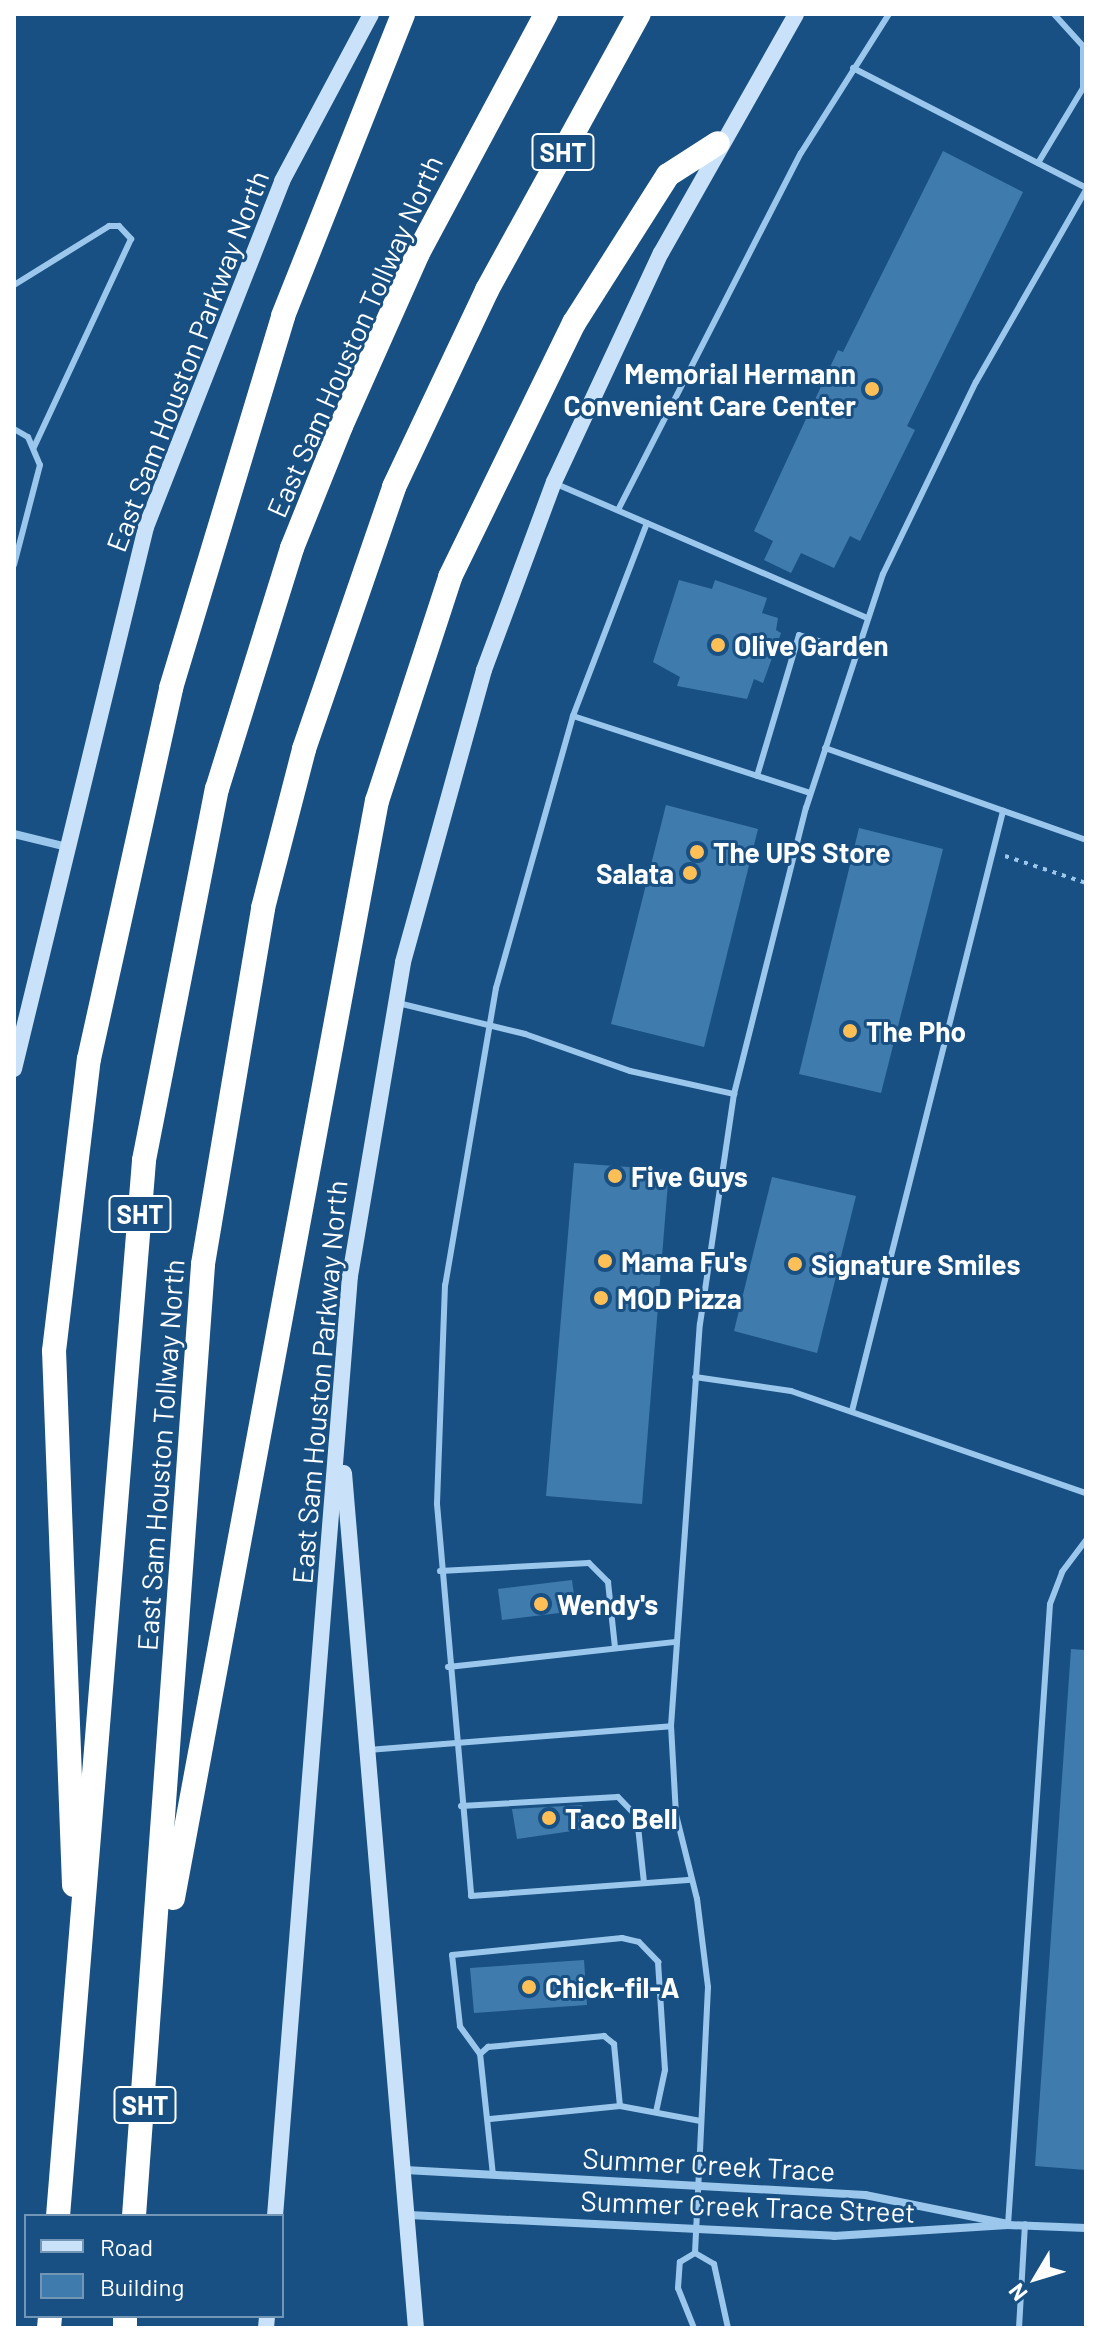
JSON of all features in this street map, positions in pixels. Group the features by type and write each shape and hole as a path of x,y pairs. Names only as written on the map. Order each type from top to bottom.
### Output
{"highway":[{"path":"78,2001 54,1351 89,1059 171,688 283,316 403,14"},
{"name":"East Sam Houston Tollway North","path":"58,2214 78,2001 142,1176 217,789 292,548 418,253 546,14"},
{"name":"East Sam Houston Tollway North","path":"134,2214 155,1994 203,1264 263,908 347,615 394,487 487,290 639,14"},
{"path":"155,1994 377,801 450,577 574,323 668,175 718,143"}],"main road":[{"name":"East Sam Houston Parkway North","path":"14,1069 63,846 146,527 282,181 371,14"},
{"name":"East Sam Houston Parkway North","path":"275,2214 350,1276 394,1002 484,670 554,482 718,143 796,14"},
{"path":"340,1426 409,2215 416,2328"}],"street":[{"path":"14,834 63,846"},
{"name":"Summer Creek Trace","path":"405,2170 698,2185 906,2200 1008,2225"},
{"name":"Summer Creek Trace Street","path":"409,2215 877,2236 1025,2224 1086,2228"}],"lane":[{"path":"618,510 779,193 889,14"},
{"path":"1038,163 1083,88 1083,46 1054,14"},
{"path":"695,2253 708,1987 691,1880 674,1801 671,1726 695,1377 734,1094 810,793 867,618 976,382 1086,189 853,68"},
{"path":"14,285 109,226 119,226 131,239 34,447 39,474 14,565"},
{"path":"14,429 34,447"},
{"path":"554,482 867,618"},
{"path":"647,523 573,716 488,1025 439,1346 440,1571 471,1896 691,1880"},
{"path":"757,776 799,635 855,652"},
{"path":"573,716 810,793"},
{"path":"825,748 1086,840"},
{"path":"852,1411 1003,811"},
{"path":"394,1002 488,1025 630,1071 734,1094"},
{"path":"695,1377 764,1385 852,1411 1086,1493"},
{"path":"1008,2225 1050,1604 1062,1572 1086,1540"},
{"path":"440,1571 589,1563 608,1582 615,1647"},
{"path":"448,1667 676,1642"},
{"path":"368,1750 671,1726"},
{"path":"461,1806 618,1797 637,1817 644,1883"},
{"path":"493,2175 490,2119 480,2054 460,2026 452,1955 622,1938 639,1942 658,1962 665,2070 656,2112"},
{"path":"480,2054 488,2047 604,2036 614,2044 620,2106"},
{"path":"490,2119 620,2106 701,2121"},
{"path":"1019,2328 1025,2224"},
{"path":"694,2328 678,2288 680,2262 695,2253"},
{"path":"695,2253 714,2264 728,2328"}],"path":[{"path":"992,853 1086,883"}],"building":[{"name":"Memorial Hermann Convenient Care Center","path":"943,151 1023,192 907,426 915,430 860,541 850,536 834,568 801,553 791,573 764,560 773,541 754,531 838,350 843,352"},
{"name":"Olive Garden","path":"679,580 712,589 715,580 767,598 762,613 778,618 776,630 781,633 763,683 754,679 747,699 677,686 680,677 653,662"},
{"path":"666,805 758,829 704,1047 611,1024"},
{"path":"859,828 943,849 881,1093 799,1074"},
{"path":"574,1163 669,1170 642,1504 546,1496"},
{"name":"Signature Smiles","path":"772,1177 856,1196 817,1353 734,1331"},
{"name":"Wendy's","path":"572,1580 576,1611 502,1620 498,1589"},
{"path":"1071,1649 1086,1650 1086,2170 1035,2166"},
{"name":"Taco Bell","path":"582,1805 586,1829 517,1839 512,1809"},
{"name":"Chick-fil-A","path":"584,1960 587,2005 474,2013 470,1968"}],"place":[{"name":"Memorial Hermann Convenient Care Center","path":"872,389"},
{"name":"Olive Garden","path":"718,645"},
{"name":"The UPS Store","path":"697,852"},
{"name":"Salata","path":"690,873"},
{"name":"The Pho","path":"850,1031"},
{"name":"Five Guys","path":"615,1176"},
{"name":"Mama Fu's","path":"605,1261"},
{"name":"Signature Smiles","path":"795,1264"},
{"name":"MOD Pizza","path":"601,1298"},
{"name":"Wendy's","path":"541,1604"},
{"name":"Taco Bell","path":"549,1818"},
{"name":"Chick-fil-A","path":"529,1987"}]}
